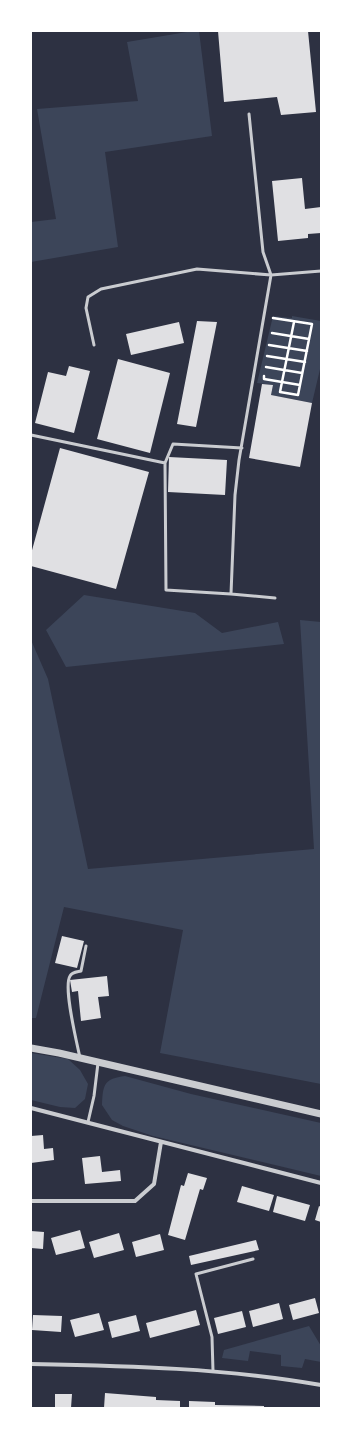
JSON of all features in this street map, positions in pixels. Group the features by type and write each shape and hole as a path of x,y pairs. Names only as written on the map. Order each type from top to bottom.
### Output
{"street":[{"path":"31,1048 321,1114"},
{"path":"31,1108 321,1183"},
{"path":"31,1201 135,1201 154,1184 161,1142"},
{"path":"31,1364 145,1366 288,1379 321,1385"}],"lane":[{"path":"231,594 235,495 271,275 263,252 249,114"},
{"path":"94,345 86,308 88,297 101,289 197,269 271,275 321,271"},
{"path":"31,434 165,463"},
{"path":"242,448 173,444 165,463 166,590 275,598"},
{"path":"80,1058 72,1019 68,984 69,977 72,973 81,971 86,946"},
{"path":"88,1122 94,1096 98,1063"},
{"path":"213,1371 212,1337 196,1274 253,1259"}],"path":[{"path":"264,317 312,324 298,395 280,392 294,322"},
{"path":"272,333 309,339"},
{"path":"270,345 307,351"},
{"path":"267,356 305,362"},
{"path":"266,367 302,373"},
{"path":"264,379 300,385"}],"shaded area":[{"path":"199,31 212,136 105,152 118,247 31,262 31,222 56,219 37,109 138,101 127,42"},
{"path":"273,316 292,318 292,316 321,321 321,365 312,403 271,395 273,385 257,383"},
{"path":"84,595 195,613 222,633 278,622 284,644 66,667 46,630"},
{"path":"300,620 321,622 321,1084 160,1053 183,930 64,907 36,1018 31,1018 31,640 48,679 88,869 314,849"},
{"path":"31,1053 68,1059 80,1070 88,1084 85,1099 75,1108 60,1107 31,1100"},
{"path":"125,1076 191,1094 321,1123 321,1176 153,1136 123,1126 112,1120 102,1105 103,1092 106,1084 113,1079"},
{"path":"309,1326 321,1346 321,1362 305,1359 302,1368 281,1366 281,1355 250,1351 248,1361 222,1358 224,1350"}],"building":[{"path":"218,31 308,31 316,112 281,115 277,97 224,102"},
{"path":"302,178 305,209 321,207 321,233 308,234 308,238 278,241 272,181"},
{"path":"197,321 217,322 196,427 177,424"},
{"path":"179,322 184,343 131,355 126,334"},
{"path":"118,359 170,373 150,453 97,439"},
{"path":"69,366 90,371 74,433 35,423 48,372 66,376"},
{"path":"262,384 273,385 271,395 312,403 300,467 249,458"},
{"path":"60,448 149,472 116,589 31,566 31,554"},
{"path":"169,457 227,460 225,495 168,492"},
{"path":"62,936 84,941 77,968 55,963"},
{"path":"107,976 109,996 98,997 101,1018 81,1021 78,991 72,992 70,980"},
{"path":"43,1135 44,1149 53,1148 54,1160 31,1163 31,1136"},
{"path":"100,1156 102,1172 120,1170 121,1181 85,1184 82,1158"},
{"path":"188,1173 207,1178 203,1190 200,1189 185,1240 168,1235 181,1185 184,1186"},
{"path":"242,1186 274,1195 269,1211 237,1202"},
{"path":"277,1196 310,1205 305,1221 273,1212"},
{"path":"319,1206 321,1207 321,1222 315,1220"},
{"path":"80,1230 85,1248 56,1255 51,1238"},
{"path":"31,1231 44,1232 43,1249 31,1248"},
{"path":"119,1233 124,1250 94,1258 89,1242"},
{"path":"160,1234 164,1250 136,1257 132,1242"},
{"path":"256,1240 259,1250 191,1265 189,1256"},
{"path":"315,1298 319,1313 293,1320 289,1305"},
{"path":"279,1303 283,1319 253,1327 249,1311"},
{"path":"196,1310 200,1325 150,1338 146,1323"},
{"path":"242,1311 246,1327 218,1334 214,1318"},
{"path":"99,1313 104,1330 75,1337 70,1320"},
{"path":"33,1315 62,1316 61,1332 32,1330"},
{"path":"136,1315 140,1331 112,1338 108,1322"},
{"path":"105,1393 156,1397 156,1400 180,1401 180,1408 104,1408"},
{"path":"55,1394 72,1394 71,1408 55,1408"},
{"path":"189,1401 215,1402 215,1405 264,1406 264,1408 189,1408"}]}
